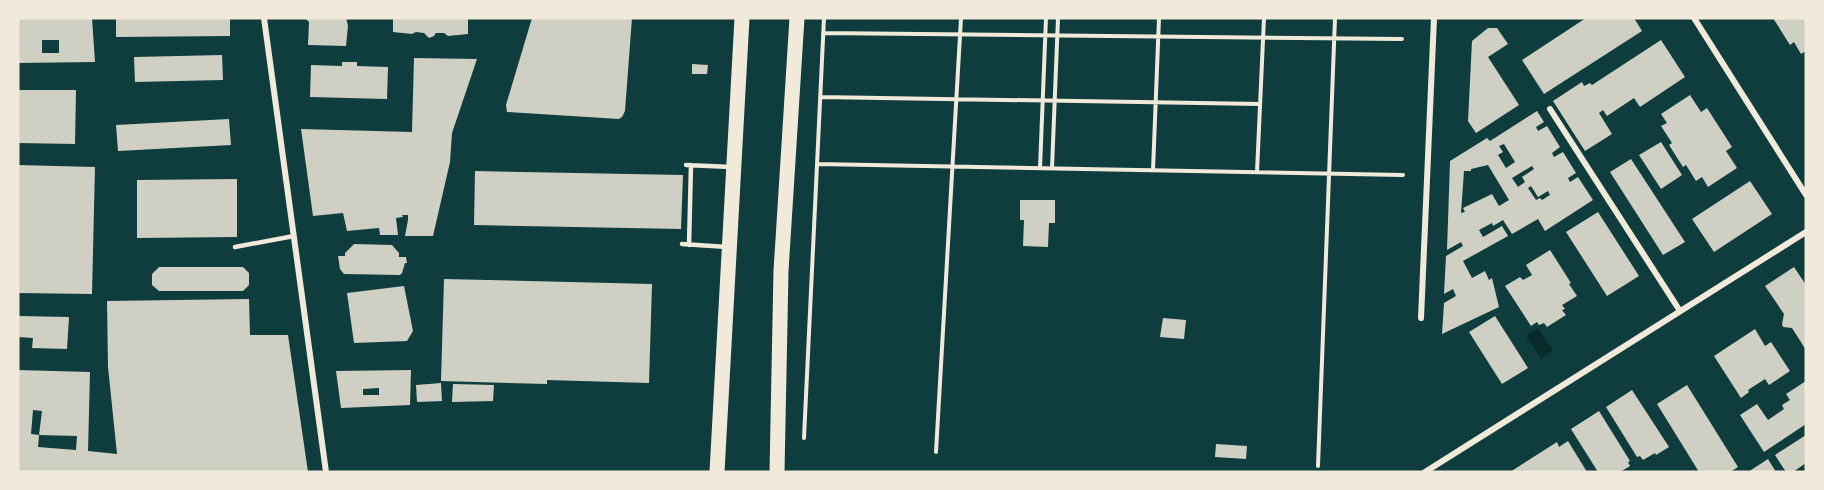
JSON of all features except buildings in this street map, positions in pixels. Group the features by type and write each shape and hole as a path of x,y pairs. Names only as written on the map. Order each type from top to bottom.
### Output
{"main road":[{"path":"717,472 742,18"},
{"path":"777,472 781,271 797,18"}],"street":[{"path":"264,18 326,472"},
{"path":"1421,318 1434,18"},
{"path":"1694,18 1806,195"},
{"path":"1550,109 1680,311"},
{"path":"1425,472 1806,232"}],"lane":[{"path":"689,245 689,165 734,167"},
{"path":"235,247 294,236"},
{"path":"682,244 730,247"}],"path":[{"path":"804,438 824,18"},
{"path":"936,452 961,18"},
{"path":"1040,168 1046,18"},
{"path":"1052,168 1058,18"},
{"path":"1153,170 1159,18"},
{"path":"1257,172 1264,18"},
{"path":"1317,466 1335,18"},
{"path":"823,33 1402,39"},
{"path":"820,97 1260,104"},
{"path":"817,164 1403,175"}],"water":[{"path":"1538,328 1553,350 1541,359 1526,336"}]}
